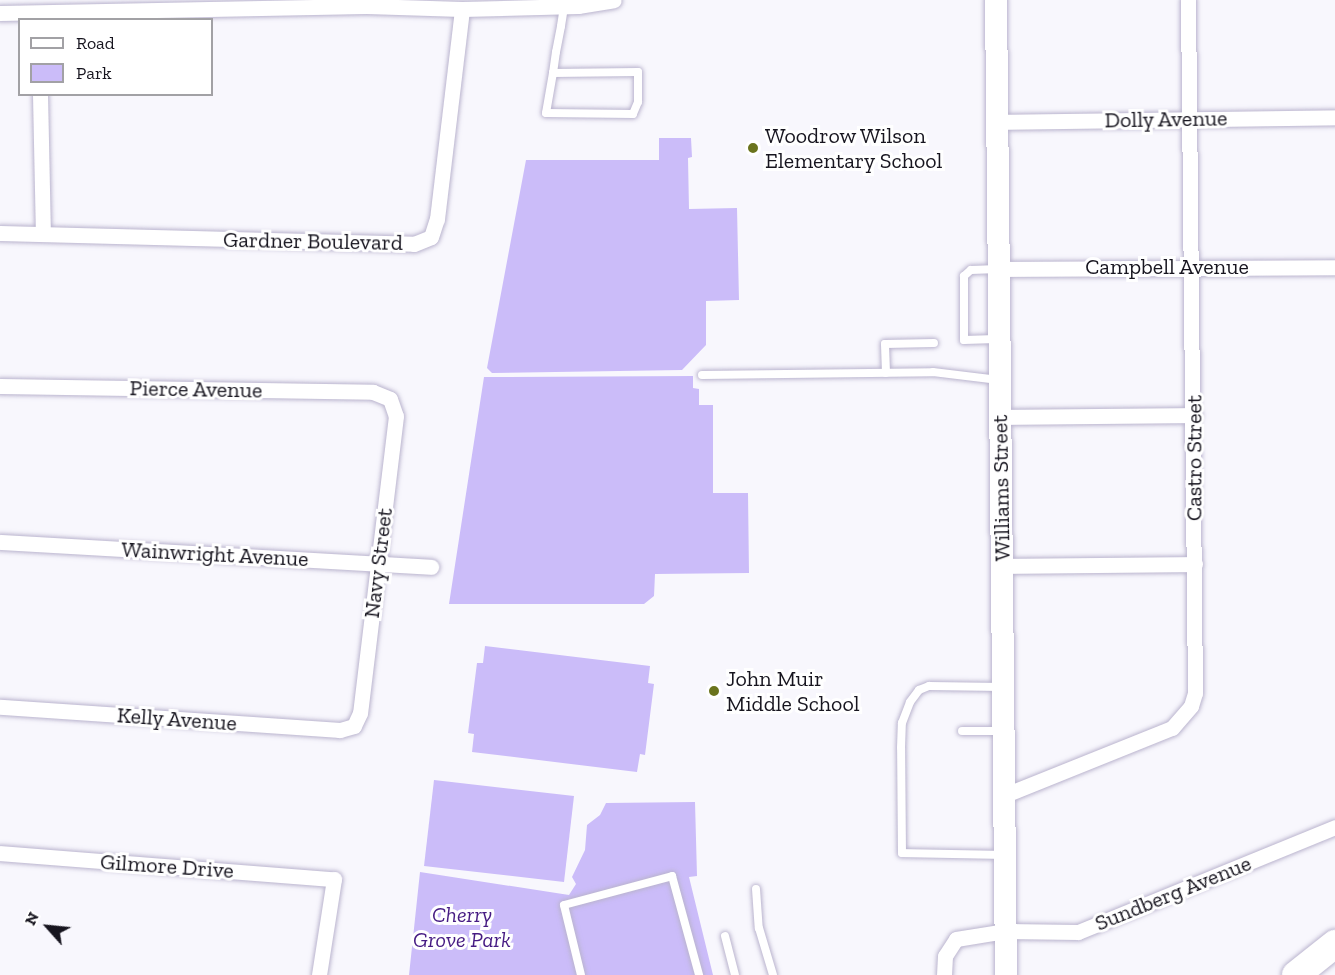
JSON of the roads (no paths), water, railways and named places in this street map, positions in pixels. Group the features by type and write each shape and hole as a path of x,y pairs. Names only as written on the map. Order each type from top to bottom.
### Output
{"highway":[{"path":"1296,975 1335,944"},
{"path":"1315,975 1335,967"}],"street":[{"path":"0,13 38,16 366,6 462,9 564,6 608,3 614,0"},
{"name":"Williams Street","path":"996,0 1006,975"},
{"name":"Castro Street","path":"1005,795 1172,728 1184,717 1191,706 1196,686 1188,0"},
{"name":"Gardner Boulevard","path":"0,233 414,244 431,237 437,219 462,9"},
{"path":"40,96 42,234"},
{"name":"Dolly Avenue","path":"997,122 1335,117"},
{"name":"Campbell Avenue","path":"999,269 1335,267"},
{"name":"Pierce Avenue","path":"0,387 373,392 390,399"},
{"name":"Navy Street","path":"354,726 360,713 396,416 390,399"},
{"path":"1001,417 1194,415"},
{"name":"Wainwright Avenue","path":"0,542 431,567"},
{"path":"1002,566 1195,564"},
{"name":"Kelly Avenue","path":"0,706 340,730 354,726"},
{"name":"Sundberg Avenue","path":"944,975 945,956 956,939 1006,931 1078,932 1335,827"},
{"name":"Gilmore Drive","path":"0,853 334,879 319,975"}],"lane":[{"path":"553,73 638,72 638,102 633,114 546,113 564,6"},
{"path":"999,269 971,270 964,276 964,340 1000,339"},
{"path":"886,373 885,344 934,343"},
{"path":"702,375 933,372 1000,380"},
{"path":"1004,687 929,686 920,690 910,702 902,723 901,748 903,853 1005,855"},
{"path":"962,731 1004,731"},
{"path":"581,975 564,905 672,876 699,975"},
{"path":"756,889 759,928 773,975"},
{"path":"725,936 735,975"}],"place":[{"name":"Woodrow Wilson Elementary School","path":"753,148"},
{"name":"John Muir Middle School","path":"714,691"}],"park label":[{"name":"Cherry Grove Park","path":"462,926"}]}
